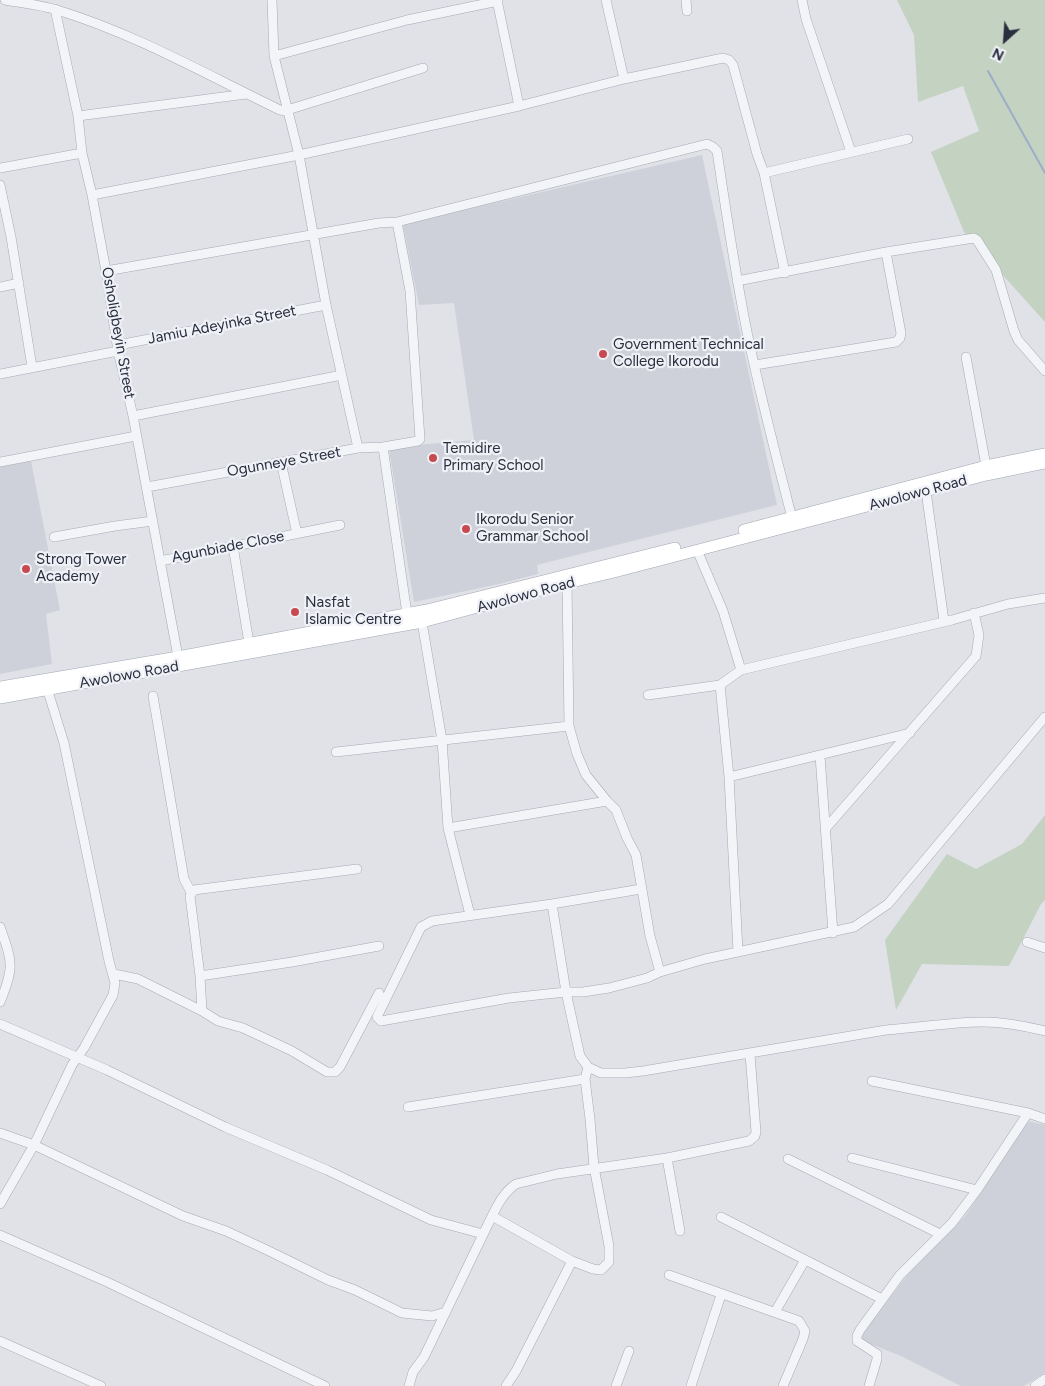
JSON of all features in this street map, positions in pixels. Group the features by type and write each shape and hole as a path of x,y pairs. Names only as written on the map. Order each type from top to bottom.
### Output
{"main road":[{"name":"Awolowo Road","path":"0,698 46,685 179,661 422,622 567,583 595,572 792,518 986,466 1045,454"},
{"name":"Awolowo Road","path":"179,661 249,643 407,614 697,550 986,476 1045,463"},
{"name":"Awolowo Road","path":"0,687 46,685"}],"street":[{"path":"5,0 55,9 92,22 180,59 280,110 423,68"},
{"path":"272,0 274,56 283,85 299,155 326,305 358,448"},
{"path":"274,56 407,20 498,0 520,106"},
{"path":"606,0 624,78"},
{"path":"686,0 687,11"},
{"path":"802,0 806,19 851,152"},
{"name":"Osholigbeyin Street","path":"55,9 78,116 82,154 92,194 118,348 133,416 179,661"},
{"path":"92,194 299,155 520,106 624,78 723,58 729,60 732,65 764,173 785,273"},
{"path":"78,116 247,94"},
{"path":"764,173 908,139"},
{"path":"106,271 379,222 397,222 707,144 717,151 737,282 771,439 792,518"},
{"path":"0,168 82,154"},
{"path":"0,185 19,283 32,367"},
{"name":"Ogunneye Street","path":"146,487 358,448 383,447 418,441 420,439 410,291 397,222"},
{"path":"737,282 886,252 970,238 977,240 996,270 1018,340 1045,371"},
{"path":"755,365 896,342 901,334 886,252"},
{"path":"0,287 19,283"},
{"name":"Jamiu Adeyinka Street","path":"0,374 326,305"},
{"path":"966,357 986,466"},
{"path":"133,416 342,375"},
{"path":"0,462 136,436"},
{"path":"383,447 407,614"},
{"name":"Agunbiade Close","path":"281,462 297,534"},
{"path":"926,491 944,621"},
{"path":"54,538 152,521"},
{"name":"Agunbiade Close","path":"160,560 340,525"},
{"path":"233,546 249,643"},
{"path":"697,550 723,611 741,670"},
{"path":"567,583 569,726 577,754 586,775 616,810 636,855 650,936 660,972"},
{"path":"648,695 720,685 741,670 1008,604 1045,598"},
{"path":"826,828 976,656 979,635 974,613"},
{"path":"422,622 442,740 448,828 470,915"},
{"path":"0,1204 34,1144 77,1057 99,1022 113,995 116,983 108,961 64,742 46,685"},
{"path":"720,685 729,777 738,951"},
{"path":"153,696 184,879 191,892 202,1010"},
{"path":"641,889 432,921 425,924 421,927 377,1017 382,1021 509,998 608,988 738,951 833,933 854,927 888,904 1045,717"},
{"path":"336,752 569,726"},
{"path":"729,777 910,733"},
{"path":"820,756 833,933"},
{"path":"448,828 607,801"},
{"path":"191,892 194,890 357,869"},
{"path":"552,904 566,992 580,1056 588,1067 601,1073 625,1074 886,1030 982,1022 1015,1024 1045,1031"},
{"path":"0,927 11,962 11,974 0,1002"},
{"path":"1027,942 1045,948"},
{"path":"200,976 379,946"},
{"path":"114,974 138,979 202,1010 218,1020 243,1028 292,1051 327,1072 335,1072 340,1068 379,993"},
{"path":"0,1024 77,1057 225,1127 327,1170 431,1220 483,1234"},
{"path":"409,1386 413,1372 424,1357 503,1195 516,1184 556,1174 594,1167 667,1158 749,1141 755,1136 750,1054"},
{"path":"492,1216 572,1261 592,1269 601,1270 609,1262 609,1246 594,1167 585,1079 588,1067"},
{"path":"408,1107 585,1079"},
{"path":"872,1081 1028,1113 1045,1119"},
{"path":"869,1386 877,1354 858,1342 857,1336 865,1321 900,1274 952,1223 977,1190 1028,1113"},
{"path":"0,1134 34,1144 183,1216 226,1231 328,1280 356,1290 402,1314 432,1316 446,1312"},
{"path":"667,1158 680,1231"},
{"path":"852,1158 977,1190"},
{"path":"788,1160 940,1234"},
{"path":"720,1217 882,1299"},
{"path":"0,1235 108,1282 325,1386"},
{"path":"775,1312 806,1260"},
{"path":"506,1386 516,1371 572,1261"},
{"path":"669,1275 720,1295 799,1321 805,1331 783,1386"},
{"path":"691,1386 720,1295"},
{"path":"0,1341 101,1386"},
{"path":"616,1386 629,1351"},
{"path":"1035,1386 1045,1379"}],"shaded area":[{"name":"Government Technical College Ikorodu","path":"702,155 777,505 537,565 538,574 414,602 389,449 474,440 454,303 419,305 403,224"},
{"name":"Strong Tower Academy","path":"31,461 60,610 46,614 52,664 0,674 0,467"},
{"path":"1027,1121 1045,1125 1045,1373 1024,1386 961,1386 901,1356 860,1340 865,1330 909,1273 966,1215"}],"green space":[{"path":"897,0 1045,0 1045,322 964,232 931,152 979,131 963,86 918,102 914,35"},
{"path":"1045,815 1045,900 1041,904 1009,966 922,964 896,1010 885,940 947,854 976,869 1022,844"}],"waterway":[{"path":"988,71 1045,173"}],"place":[{"name":"Government Technical College Ikorodu","path":"603,354"},
{"name":"Temidire Primary School","path":"433,458"},
{"name":"Ikorodu Senior Grammar School","path":"466,529"},
{"name":"Strong Tower Academy","path":"26,569"},
{"name":"Nasfat Islamic Centre","path":"295,612"}]}
